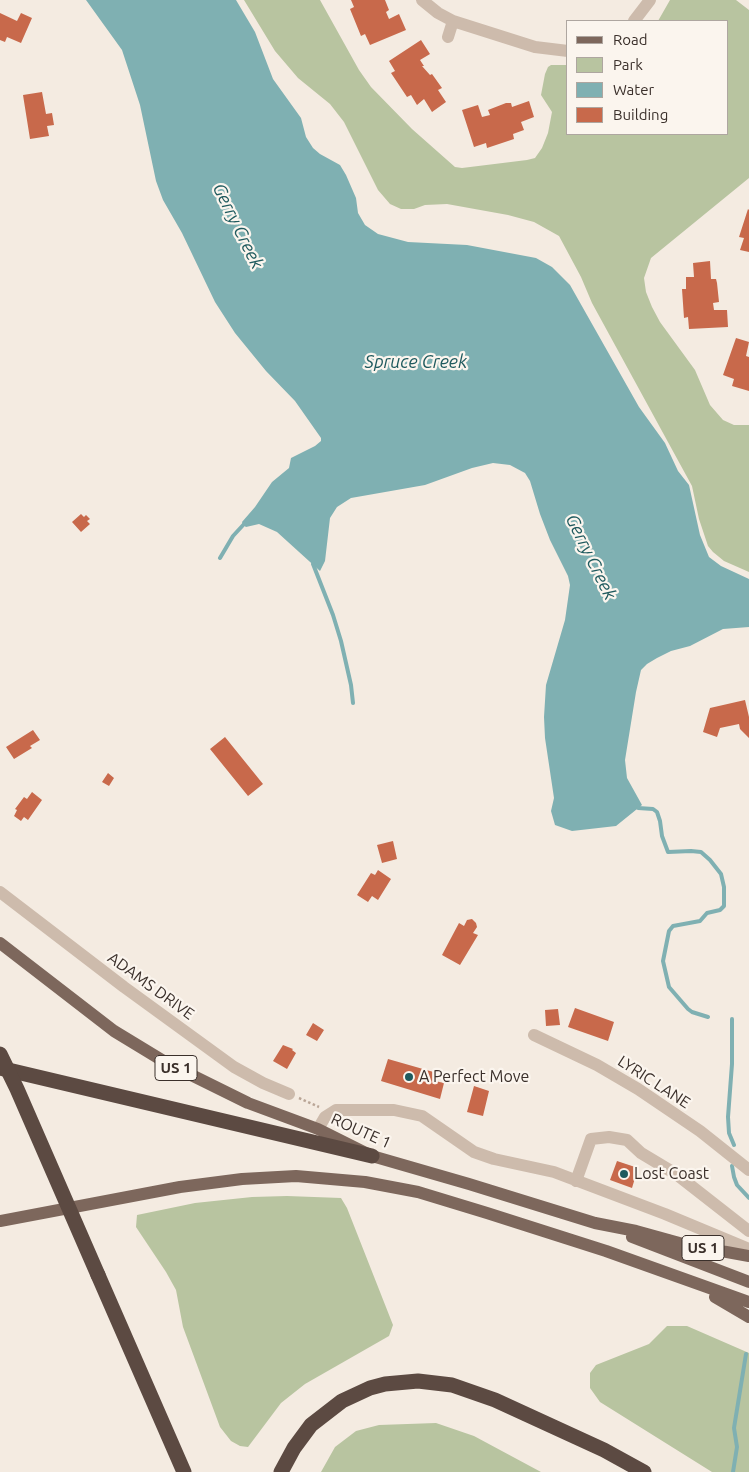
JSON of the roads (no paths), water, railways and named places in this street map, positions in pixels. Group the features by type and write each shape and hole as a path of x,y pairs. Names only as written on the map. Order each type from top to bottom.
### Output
{"highway":[{"path":"0,1054 184,1472"},
{"path":"0,1068 372,1156"},
{"path":"281,1472 294,1448 311,1425 342,1401 370,1388 418,1380 452,1385 495,1400 604,1450 644,1472"}],"main road":[{"name":"ROUTE 1","path":"0,943 114,1031 165,1062 248,1103 318,1129 372,1156 595,1223 636,1231 683,1244 749,1256"},
{"name":"US 1","path":"0,1221 180,1187 242,1179 296,1176 365,1182 418,1192 597,1248 675,1276 749,1317"},
{"path":"595,1223 749,1282"},
{"path":"675,1276 749,1302"}],"street":[{"path":"422,0 453,22 535,47 566,51"},
{"path":"635,20 650,0"},
{"path":"448,37 453,22"},
{"name":"ADAMS DRIVE","path":"0,892 116,981 234,1067 289,1094"},
{"name":"LYRIC LANE","path":"534,1035 597,1065 638,1089 700,1131 749,1170"},
{"path":"318,1129 325,1117 332,1112 350,1108 394,1110 422,1116 474,1152 494,1159 554,1172 665,1214 749,1249"},
{"path":"576,1180 591,1139 627,1140 641,1153 676,1174 749,1231"}],"water":[{"name":"Spruce Creek","path":"86,0 236,0 255,32 273,79 301,118 306,137 313,148 340,165 346,175 356,198 358,213 365,225 378,234 408,242 467,245 536,258 552,267 570,285 639,407 665,443 678,471 689,485 700,535 709,557 721,566 749,579 749,627 723,629 690,646 671,651 657,658 641,670 625,760 627,778 642,805 616,826 572,831 555,825 551,811 554,798 545,738 546,685 565,620 570,585 568,576 550,540 530,481 525,473 510,465 493,463 472,468 425,485 351,498 337,507 330,518 325,561 320,571 277,532 259,524 246,527 243,525 242,522 272,482 289,468 291,458 315,446 321,441 321,438 295,401 266,371 235,333 215,302 182,233 163,200 156,181 140,105 122,50"}],"waterway":[{"path":"220,558 233,536 245,523"},
{"path":"313,564 341,641 353,703"},
{"name":"Gerry Creek","path":"638,808 653,809 657,812 662,836 668,852 701,852 721,874 724,887 724,906 720,910 707,913 700,921 673,926 669,931 663,961 669,987 688,1009 708,1017"},
{"name":"Gerry Creek","path":"732,1019 732,1064 728,1117 729,1133 734,1145"},
{"name":"Gerry Creek","path":"732,1166 737,1185 749,1198"},
{"name":"Gerry Creek","path":"733,1472 737,1447 734,1428 746,1354"}],"place":[{"name":"A Perfect Move","path":"409,1077"},
{"name":"Lost Coast","path":"624,1174"}]}
